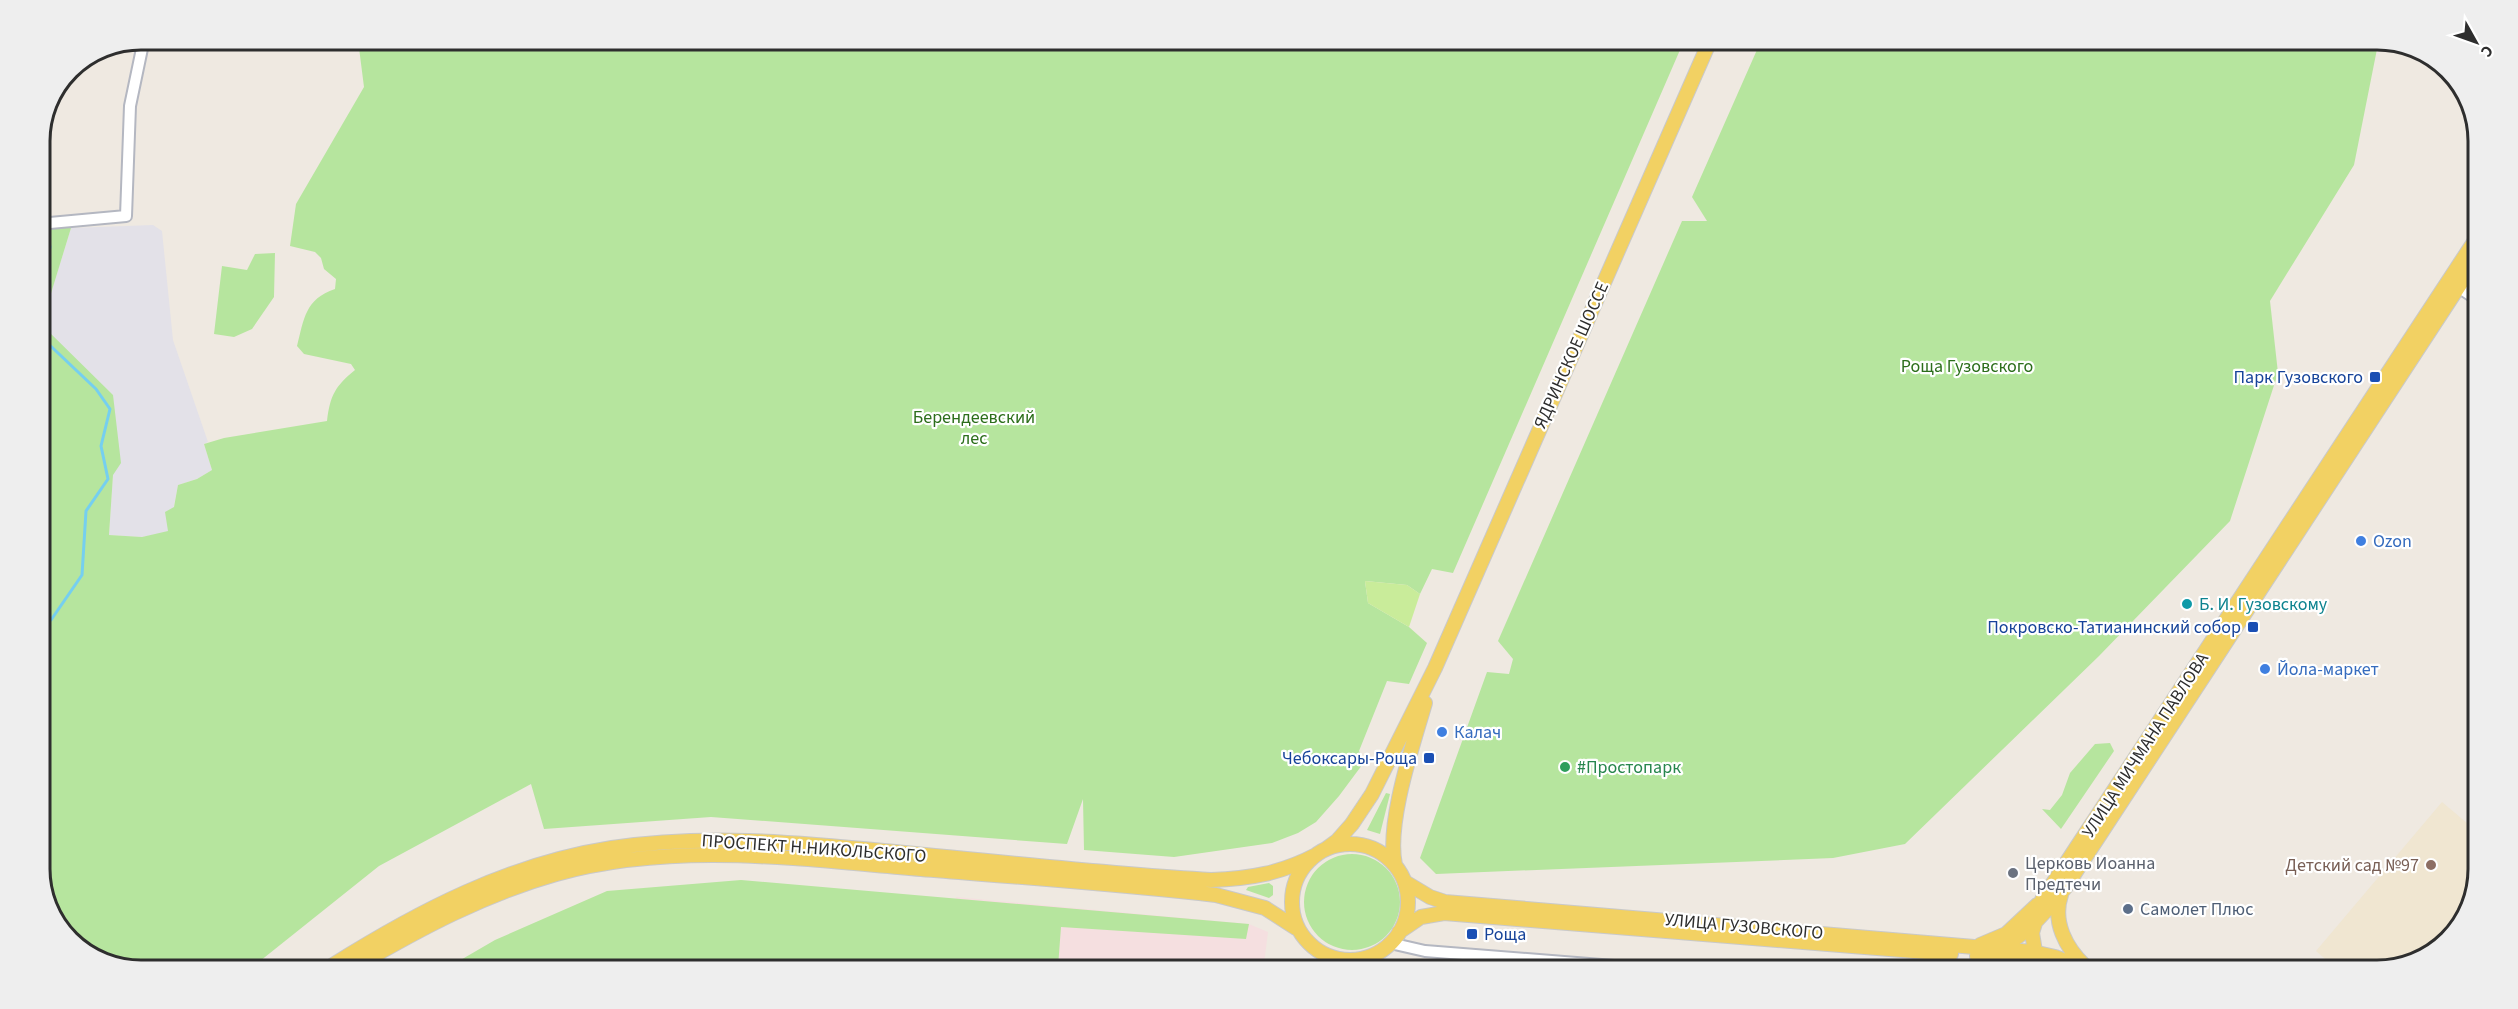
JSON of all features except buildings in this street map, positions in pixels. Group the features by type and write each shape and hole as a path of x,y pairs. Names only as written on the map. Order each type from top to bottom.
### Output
{"main road":[{"name":"ЯДРИНСКОЕ ШОССЕ","path":"1321,852 1353,825 1372,794 1435,669 1706,49"},
{"name":"УЛИЦА МИЧМАНА ПАВЛОВА","path":"2034,924 2042,900 2073,866 2453,284 2468,255"},
{"name":"УЛИЦА МИЧМАНА ПАВЛОВА","path":"2453,284 2468,268"},
{"name":"ЯДРИНСКОЕ ШОССЕ","path":"1395,865 1392,852 1393,829 1435,669"},
{"name":"ПРОСПЕКТ Н.НИКОЛЬСКОГО","path":"341,960 400,923 476,887 565,858 611,848 651,843 752,841 836,846 1211,880 1257,877 1298,865 1321,852"},
{"path":"1318,960 1314,948 1296,928 1290,907 1294,887 1306,866 1321,852 1348,843 1358,843 1377,850 1395,865 1408,891 1408,911 1399,932 1375,960"},
{"name":"ПРОСПЕКТ Н.НИКОЛЬСКОГО","path":"367,960 423,927 494,895 556,874 624,860 689,854 791,858 1216,895 1265,909 1296,928"},
{"name":"УЛИЦА МИЧМАНА ПАВЛОВА","path":"1976,952 1998,949 2020,937 2065,888 2073,866"},
{"name":"УЛИЦА ГУЗОВСКОГО","path":"1405,882 1430,897 1445,902 1976,952 2055,957 2063,960"},
{"path":"2065,888 2058,907 2059,924 2069,948 2079,960"},
{"path":"1976,952 2006,934 2030,915 2042,900"},
{"name":"УЛИЦА ГУЗОВСКОГО","path":"1399,932 1421,917 1444,913 1976,952"},
{"path":"2034,924 2035,957"},
{"path":"1314,948 1340,960 1365,960"},
{"name":"УЛИЦА ГУЗОВСКОГО","path":"1998,949 2041,960"}],"street":[{"path":"49,223 126,216 130,106 142,49"},
{"path":"2453,284 2468,294"},
{"path":"1390,943 1425,951 1538,960"}],"shaded area":[{"path":"153,225 162,231 173,340 208,442 204,444 212,470 197,479 178,485 169,532 142,537 109,535 113,475 49,337 49,299 71,228"},
{"name":"Детский сад №97","path":"2442,802 2468,824 2468,868 2464,898 2450,924 2433,941 2407,955 2378,960 2326,960 2316,951"},
{"path":"956,897 1249,924 1268,932 1264,960 948,960"}],"green space":[{"name":"Берендеевский лес","path":"359,49 1680,49 1453,573 1432,569 1420,594 1407,585 1365,581 1368,603 1409,627 1427,643 1409,684 1387,681 1359,751 1365,761 1316,822 1298,833 1272,843 1174,857 1084,850 1083,799 1067,844 711,817 544,829 531,784 379,866 261,960 140,960 111,955 80,937 68,924 56,903 51,886 49,332 113,395 121,463 113,475 109,535 142,537 168,531 165,512 174,507 178,485 197,479 212,470 204,444 224,438 327,421 335,392 355,370 351,364 304,354 297,346 307,311 317,298 335,289 336,279 324,269 321,258 315,252 290,246 296,204 364,87"},
{"name":"Роща Гузовского","path":"1757,49 2377,49 2354,165 2270,301 2278,373 2230,521 2099,656 1905,844 1833,858 1436,874 1420,858 1487,672 1509,674 1513,659 1498,641 1682,221 1707,221 1692,197"},
{"name":"Берендеевский лес","path":"61,222 71,228 49,299 49,223"},
{"path":"275,253 274,297 252,329 234,337 214,334 222,266 247,270 255,254"},
{"path":"1365,581 1407,585 1420,594 1409,627 1368,603"},
{"path":"2110,743 2114,751 2061,829 2042,809 2050,810 2062,795 2070,773 2095,744"},
{"path":"1386,793 1390,794 1380,834 1367,830"},
{"path":"1352,854 1370,858 1386,868 1396,884 1400,902 1396,920 1386,936 1370,946 1352,950 1334,946 1318,936 1308,920 1304,902 1308,884 1318,868 1334,858"},
{"path":"741,880 1249,924 1246,939 1061,927 1059,960 461,960 495,940 607,891"},
{"path":"1269,883 1273,886 1273,895 1269,898 1246,890 1248,887"}],"waterway":[{"path":"49,243 49,250"},
{"path":"49,345 96,389 110,409 101,446 108,479 86,511 82,575 50,620"}],"place":[{"name":"Парк Гузовского","path":"2375,377"},
{"name":"Ozon","path":"2361,541"},
{"name":"Б. И. Гузовскому","path":"2187,604"},
{"name":"Покровско-Татианинский собор","path":"2253,627"},
{"name":"Йола-маркет","path":"2265,669"},
{"name":"Калач","path":"1442,732"},
{"name":"Чебоксары-Роща","path":"1429,758"},
{"name":"#Простопарк","path":"1565,767"},
{"name":"Детский сад №97","path":"2431,865"},
{"name":"Церковь Иоанна Предтечи","path":"2013,873"},
{"name":"Самолет Плюс","path":"2128,909"},
{"name":"Роща","path":"1472,934"}]}
